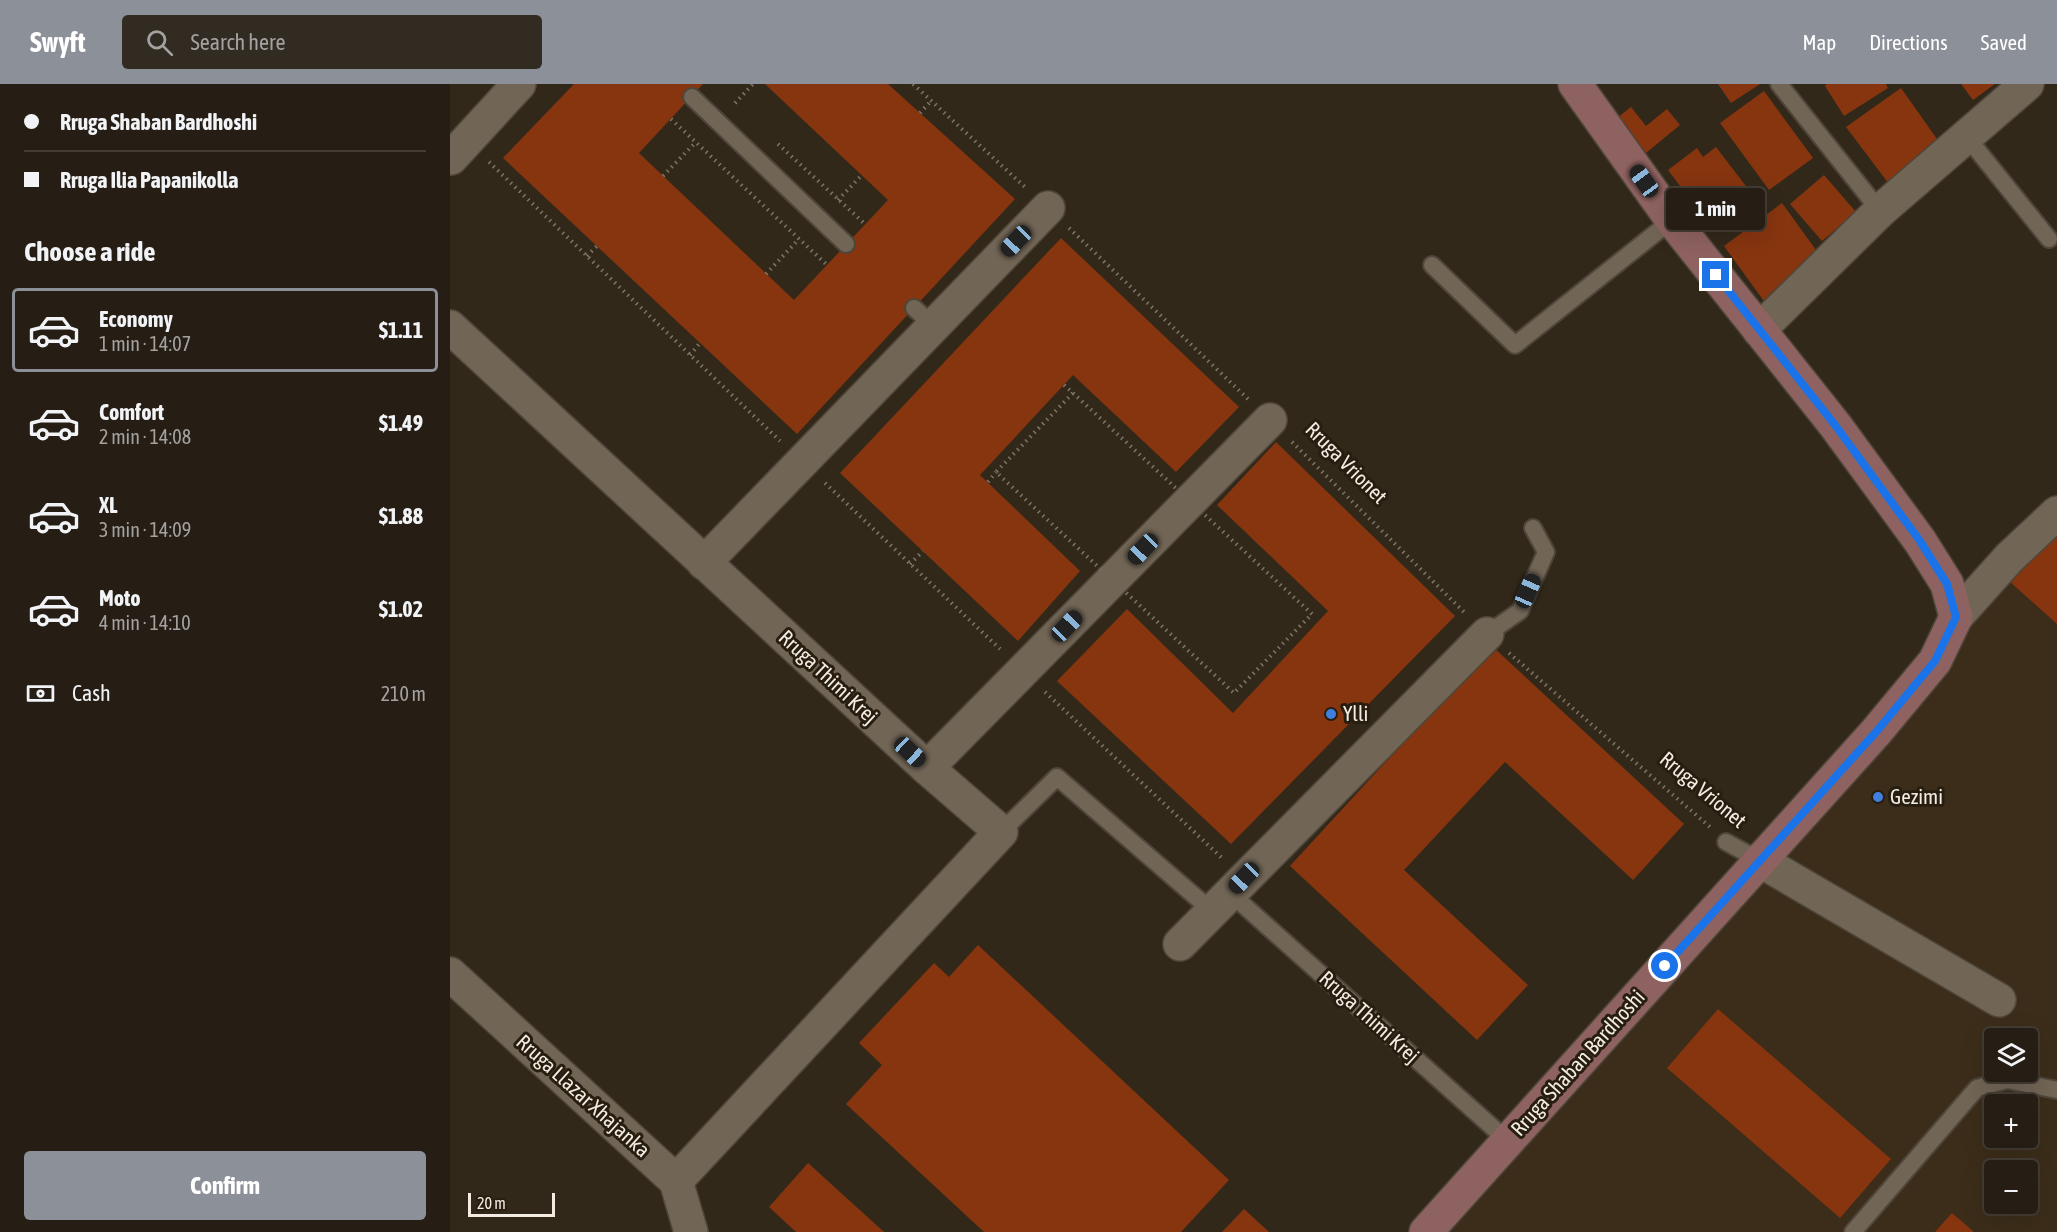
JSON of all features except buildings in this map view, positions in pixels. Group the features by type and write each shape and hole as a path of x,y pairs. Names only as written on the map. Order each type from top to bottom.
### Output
{"street":[{"path":"456,152 519,84"},
{"path":"1575,84 1672,220 1835,425 1920,541 1947,584 1956,617"},
{"path":"1759,330 1880,211 2027,84"},
{"path":"704,563 802,462 924,317 1048,208"},
{"name":"Rruga Thimi Krej","path":"450,327 927,768 1001,832"},
{"path":"927,768 1023,671 1122,589 1198,509 1270,420"},
{"name":"Rruga Shaban Bardhoshi","path":"1426,1232 1876,732 1935,661 1956,617 2009,558 2057,513"},
{"path":"1179,944 1487,634"},
{"path":"691,1232 676,1181 1001,832"},
{"path":"1759,860 1999,1000"},
{"name":"Rruga Llazar Xhajanka","path":"450,974 676,1181"}],"lane":[{"path":"1779,84 1880,211"},
{"path":"692,97 846,244"},
{"path":"1966,136 2049,239"},
{"path":"1432,265 1515,345 1672,220"},
{"path":"1487,634 1520,610 1546,552 1533,528"},
{"name":"Rruga Thimi Krej","path":"1001,832 1057,777 1228,894 1509,1142"},
{"name":"Rruga Vrionet","path":"1726,842 1759,860"},
{"path":"1853,1232 1977,1088 2007,1080 2057,1090"}],"path":[{"path":"735,103 753,84"},
{"name":"Rruga Vrionet","path":"913,84 1048,208 1270,420 1487,634 1726,842"},
{"path":"728,97 743,111"},
{"path":"920,113 931,101"},
{"path":"671,119 826,265"},
{"path":"663,176 696,142"},
{"path":"778,143 865,225"},
{"path":"456,152 587,256 1023,671"},
{"path":"838,200 861,176"},
{"path":"766,274 799,239"},
{"path":"587,256 597,246"},
{"path":"690,355 700,343"},
{"path":"996,472 1234,693 1312,614 1064,385"},
{"path":"988,482 1072,393"},
{"path":"910,564 922,551"},
{"path":"1049,696 1228,894"}],"shaded area":[{"path":"2057,513 2057,1232 1426,1232"}],"place":[{"name":"Ylli","path":"1331,714"},
{"name":"Gezimi","path":"1878,797"}],"route":[{"path":"1665,966 1876,732 1935,661 1956,617 1947,584 1920,541 1835,425 1716,275"}]}
